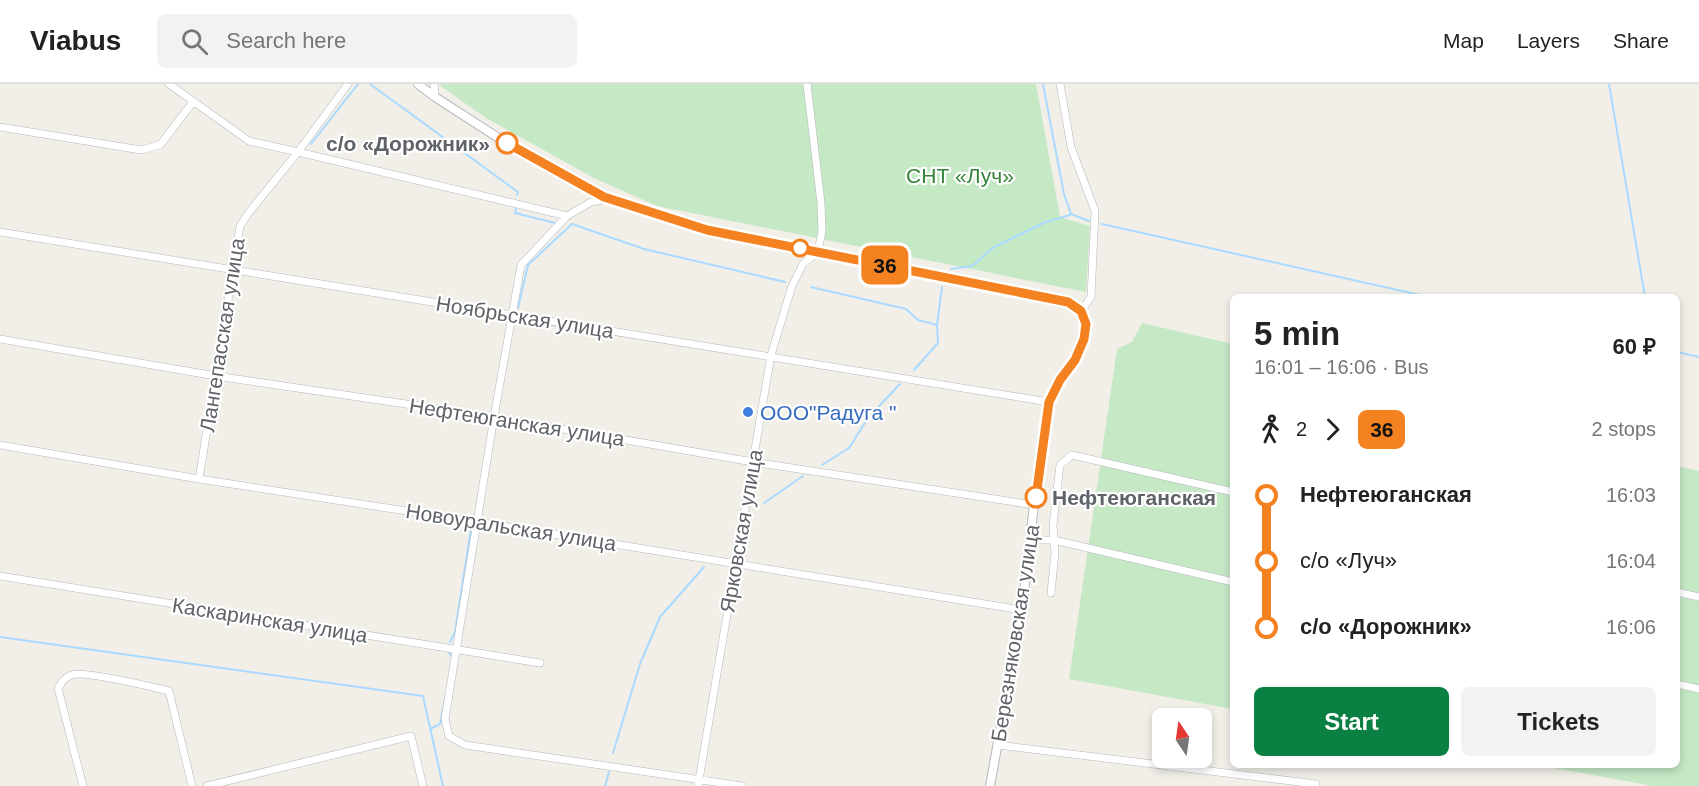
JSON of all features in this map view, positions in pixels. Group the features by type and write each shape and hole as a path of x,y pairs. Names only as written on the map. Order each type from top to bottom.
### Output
{"street":[{"path":"170,84 249,141 567,216"},
{"path":"418,84 525,154 609,199 707,230 1068,302 1081,311 1091,297 1095,211 1071,147 1060,84"},
{"path":"434,84 435,97"},
{"path":"807,84 821,203 822,231 818,252"},
{"name":"Лангепасская улица","path":"199,479 240,226 298,152 345,85"},
{"path":"0,127 141,150 160,145 193,102"},
{"path":"609,199 591,202 567,216 521,265 494,417 446,719 449,736 465,745 699,782 742,786"},
{"name":"Ноябрьская улица","path":"0,232 771,355 1049,402"},
{"name":"Ярковская улица","path":"699,782 771,355 792,286 802,264 818,252"},
{"name":"Березняковская улица","path":"990,786 1022,610 1049,402 1060,380 1075,360 1084,339 1086,324 1081,311"},
{"name":"Нефтеюганская улица","path":"0,339 216,376 494,417 753,462 1034,505"},
{"name":"Новоуральская улица","path":"0,445 199,479 1022,610"},
{"path":"1051,593 1055,553 1053,525 1060,465 1072,455 1230,491"},
{"path":"1030,540 1054,540 1230,581"},
{"name":"Каскаринская улица","path":"0,576 540,663"},
{"path":"1680,593 1699,597"},
{"path":"83,786 58,688 63,680 73,674 120,680 169,692 192,786"},
{"path":"1680,685 1699,689"},
{"path":"207,786 411,736 423,786"},
{"path":"998,745 1316,784"}],"green space":[{"name":"СНТ «Луч»","path":"438,84 1036,84 1060,217 1090,226 1086,292 657,206 594,178 486,118"},
{"path":"1142,323 1230,343 1230,708 1069,679 1117,349 1132,342"},
{"path":"1680,467 1699,471 1699,786 1653,786 1554,768 1680,768"}],"waterway":[{"path":"311,144 358,84"},
{"path":"370,84 518,192 517,195"},
{"path":"1043,84 1064,194 1071,214 1089,221"},
{"path":"1609,84 1644,294"},
{"path":"516,208 515,213 555,223"},
{"path":"951,269 972,266 994,247 1046,222 1070,215"},
{"path":"518,308 528,265 572,224 644,249 785,282"},
{"path":"1102,224 1416,294"},
{"path":"811,287 906,309 918,320 937,325"},
{"path":"914,370 938,343 937,325 942,287"},
{"path":"1680,353 1699,357"},
{"path":"822,465 849,448 868,418 900,384"},
{"path":"764,503 803,476"},
{"path":"450,642 455,632 471,529"},
{"path":"613,753 640,664 660,617 704,567"},
{"path":"0,637 423,696 443,786"},
{"path":"449,653 453,658"},
{"path":"430,729 440,724 445,699"},
{"path":"605,786 609,772"}],"bus line":[{"name":"36","path":"507,143 604,197 707,230 1068,302 1081,311 1086,324 1084,339 1075,360 1060,380 1049,402 1036,497"}],"place":[{"name":"с/о «Дорожник»","path":"507,143"},
{"name":"ООО\"Радуга \"","path":"748,412"},
{"name":"Нефтеюганская","path":"1036,497"}]}
